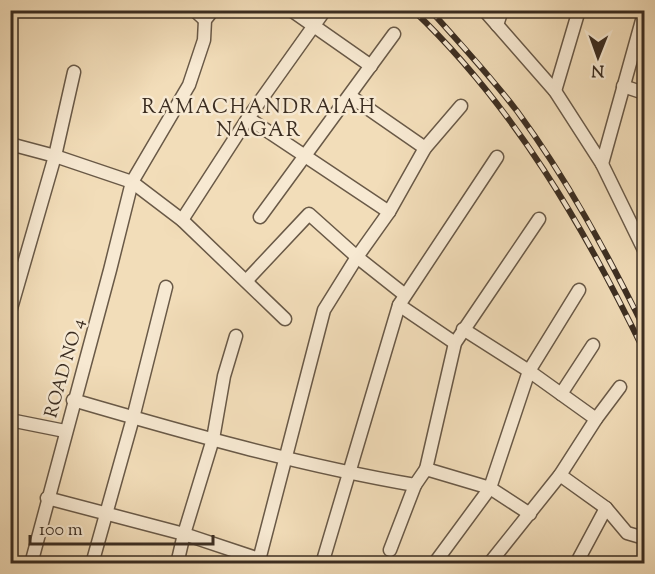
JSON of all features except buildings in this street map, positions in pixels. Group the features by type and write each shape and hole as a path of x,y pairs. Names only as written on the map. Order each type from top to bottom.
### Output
{"street":[{"path":"194,10 209,15"},
{"path":"291,10 370,66"},
{"path":"182,220 248,118 325,10"},
{"path":"484,10 555,91 602,164 645,250"},
{"path":"497,25 502,10"},
{"path":"555,91 579,10"},
{"path":"602,164 645,13"},
{"name":"ROAD NO 4","path":"31,564 132,182 189,85 198,64 209,15"},
{"path":"260,217 394,34"},
{"path":"10,312 55,156 74,72"},
{"path":"623,86 645,93"},
{"path":"350,96 424,148"},
{"path":"47,498 184,534 259,561 324,310 389,212 424,148 460,106"},
{"path":"248,118 389,212"},
{"path":"10,144 55,156 132,182 182,220 285,319"},
{"path":"325,562 402,300 497,157"},
{"path":"247,280 309,214 402,300 455,343"},
{"path":"390,550 415,486 426,469 455,343 539,219"},
{"path":"92,564 134,418 166,287"},
{"path":"434,564 490,488 529,371 579,290"},
{"path":"463,329 529,371 596,419"},
{"path":"177,564 213,439 224,376 236,336"},
{"path":"561,394 593,345"},
{"path":"489,564 560,475 596,419 620,387"},
{"path":"73,400 284,458 350,474 415,486"},
{"path":"10,420 65,431"},
{"path":"426,469 490,488 530,514"},
{"path":"560,475 606,508 624,530 645,538"},
{"path":"576,564 606,508"}],"railway":[{"path":"413,10 449,47 515,127 544,170 597,259 644,351"},
{"path":"430,10 517,111 553,163 616,272 644,328"}],"district":[{"name":"RAMACHANDRAIAH NAGAR","path":"259,118"}]}
